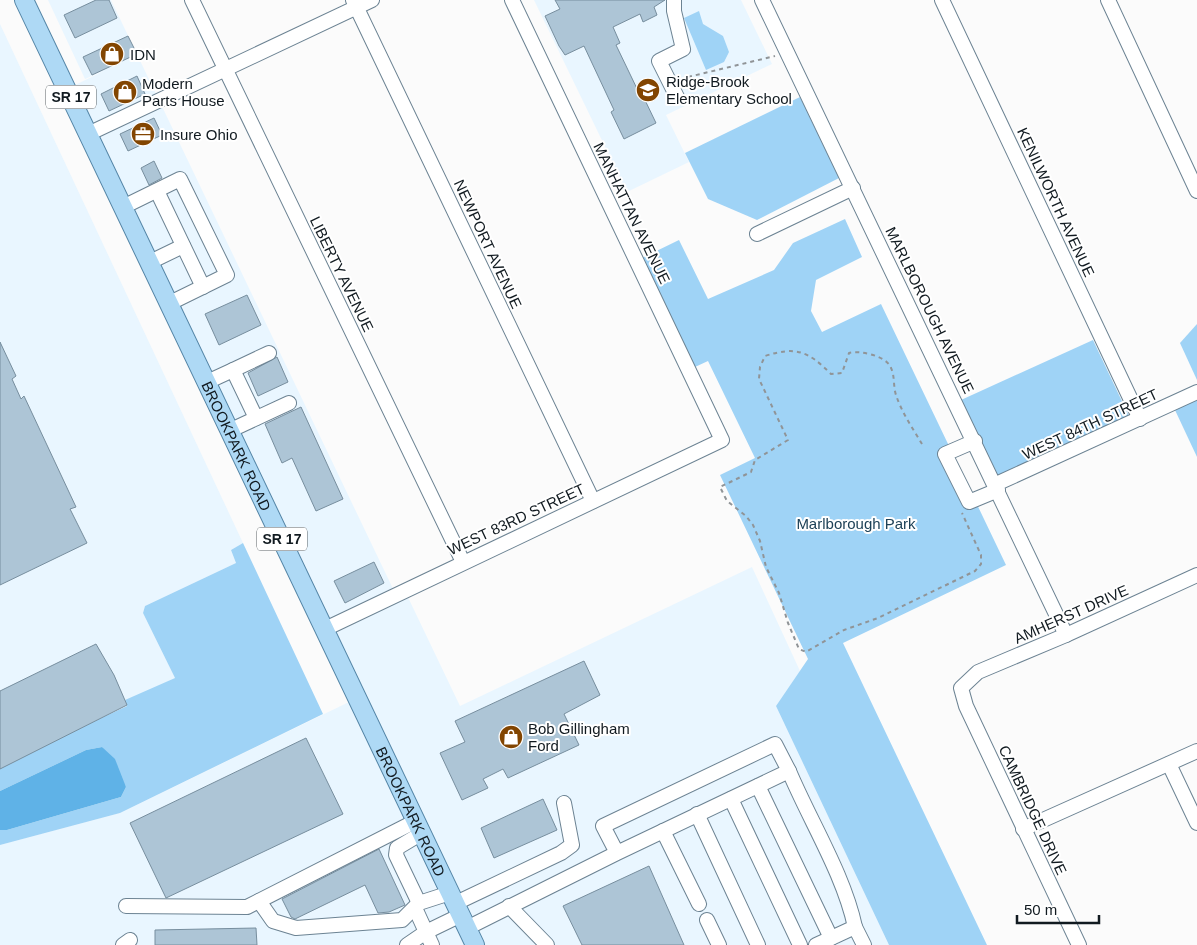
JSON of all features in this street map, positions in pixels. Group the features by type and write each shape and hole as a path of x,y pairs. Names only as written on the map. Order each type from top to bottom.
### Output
{"main road":[{"name":"BROOKPARK ROAD","path":"24,0 231,430 475,945"}],"street":[{"name":"LIBERTY AVENUE","path":"192,0 463,562"},
{"path":"88,134 226,70 355,4 372,0"},
{"name":"MANHATTAN AVENUE","path":"512,0 722,440"},
{"path":"674,0 674,11 683,49 659,61 677,97"},
{"name":"MARLBOROUGH AVENUE","path":"762,0 975,441 1066,635"},
{"name":"KENILWORTH AVENUE","path":"942,0 1140,419"},
{"path":"1108,0 1197,191"},
{"name":"NEWPORT AVENUE","path":"355,4 593,502"},
{"path":"123,207 180,179 226,275 170,303"},
{"path":"757,234 853,188"},
{"path":"157,190 203,287"},
{"path":"150,262 183,246"},
{"path":"207,382 270,353"},
{"path":"233,370 256,418"},
{"name":"WEST 84TH STREET","path":"975,441 945,454 969,502 1197,392"},
{"path":"231,430 289,403"},
{"name":"WEST 83RD STREET","path":"325,629 722,440"},
{"name":"AMHERST DRIVE","path":"961,688 978,672 1066,635 1197,575"},
{"name":"CAMBRIDGE DRIVE","path":"961,688 966,706 1078,945"},
{"path":"617,853 603,826 775,744 849,899 855,927 864,945"},
{"path":"1023,829 1197,751"},
{"path":"1169,764 1197,822"},
{"path":"417,905 458,910 509,906 789,771"},
{"path":"758,786 831,938"},
{"path":"731,799 800,945"},
{"path":"407,945 429,939 458,910 561,853 572,845 564,803"},
{"path":"697,814 758,945"},
{"path":"126,906 247,907 419,827"},
{"path":"419,827 397,848 396,855 429,939"},
{"path":"664,830 699,904"},
{"path":"259,901 273,921 296,928 402,920 417,905"},
{"path":"509,906 547,945"},
{"path":"707,920 719,945"},
{"path":"816,945 855,927"}],"path":[{"path":"688,77 775,56"},
{"path":"922,444 895,394 891,366 886,360 868,354 849,353 842,373 831,374 820,363 796,350 780,351 765,356 760,367 759,380 788,440 755,460 751,472 720,487 727,501 746,516 753,525 760,541 766,567 776,584 788,623 799,649 806,652 844,630 878,618 975,571 981,564 981,555 961,511"}],"shaded area":[{"path":"48,0 111,0 396,595 405,591 460,706 752,567 800,671 776,706 889,945 482,945 73,86 106,70 85,79"},
{"name":"Ridge-Brook Elementary School","path":"534,0 741,0 772,64 666,115 689,162 627,192"},
{"path":"0,24 243,543 231,550 236,563 145,606 143,613 175,678 0,764"},
{"path":"349,702 466,945 0,945 0,845 120,813"},
{"path":"102,747 115,759 126,787 121,797 7,830 0,830 0,791 86,750"}],"green space":[{"path":"699,11 703,24 723,36 729,52 724,62 706,70 684,18"},
{"path":"800,97 839,178 757,220 708,199 685,153"},
{"name":"Marlborough Park","path":"845,219 862,257 816,280 811,311 822,332 881,304 1006,565 843,643 987,945 889,945 776,706 808,659 720,475 755,458 708,361 695,367 642,258 679,240 708,299 774,270 793,243"},
{"path":"1197,324 1197,380 1180,343"},
{"path":"1093,340 1129,416 997,477 961,400"},
{"path":"1197,399 1197,457 1175,410"},
{"path":"243,543 323,714 120,813 0,845 0,830 7,830 121,797 126,787 102,747 86,750 0,791 0,765 127,706 125,700 175,678 143,613 145,606 236,563 231,550"}],"building":[{"path":"96,0 109,0 117,18 75,38 64,15"},
{"name":"Ridge-Brook Elementary School","path":"555,0 665,0 654,7 657,15 643,22 640,14 613,27 620,43 616,45 656,123 624,139 611,112 614,110 584,46 565,55 559,46 545,16 560,9"},
{"path":"128,36 137,54 92,75 83,57"},
{"path":"137,76 145,94 109,111 101,94"},
{"path":"154,118 162,135 128,151 120,134"},
{"path":"154,161 162,178 149,185 141,168"},
{"path":"247,295 261,325 219,345 205,314"},
{"path":"0,342 16,376 12,379 21,399 24,396 76,507 70,509 87,543 0,585"},
{"path":"277,357 288,382 258,396 248,373"},
{"path":"301,407 343,499 316,511 292,458 282,463 265,424"},
{"path":"374,562 384,583 345,603 334,581"},
{"path":"96,644 114,675 127,705 0,769 0,691"},
{"path":"584,661 600,695 564,714 579,745 508,778 503,769 483,779 488,788 462,800 440,753 465,742 455,721"},
{"path":"306,738 343,814 166,898 130,823"},
{"path":"543,799 557,830 494,858 481,828"},
{"path":"379,849 405,905 389,912 378,913 365,885 295,919 291,917 282,899"},
{"path":"649,866 684,945 582,945 563,906"},
{"path":"256,928 257,945 155,945 155,930"}],"place":[{"name":"IDN","path":"112,54"},
{"name":"Ridge-Brook Elementary School","path":"648,90"},
{"name":"Modern Parts House","path":"125,92"},
{"name":"Insure Ohio","path":"143,134"},
{"name":"Bob Gillingham Ford","path":"511,737"}]}
